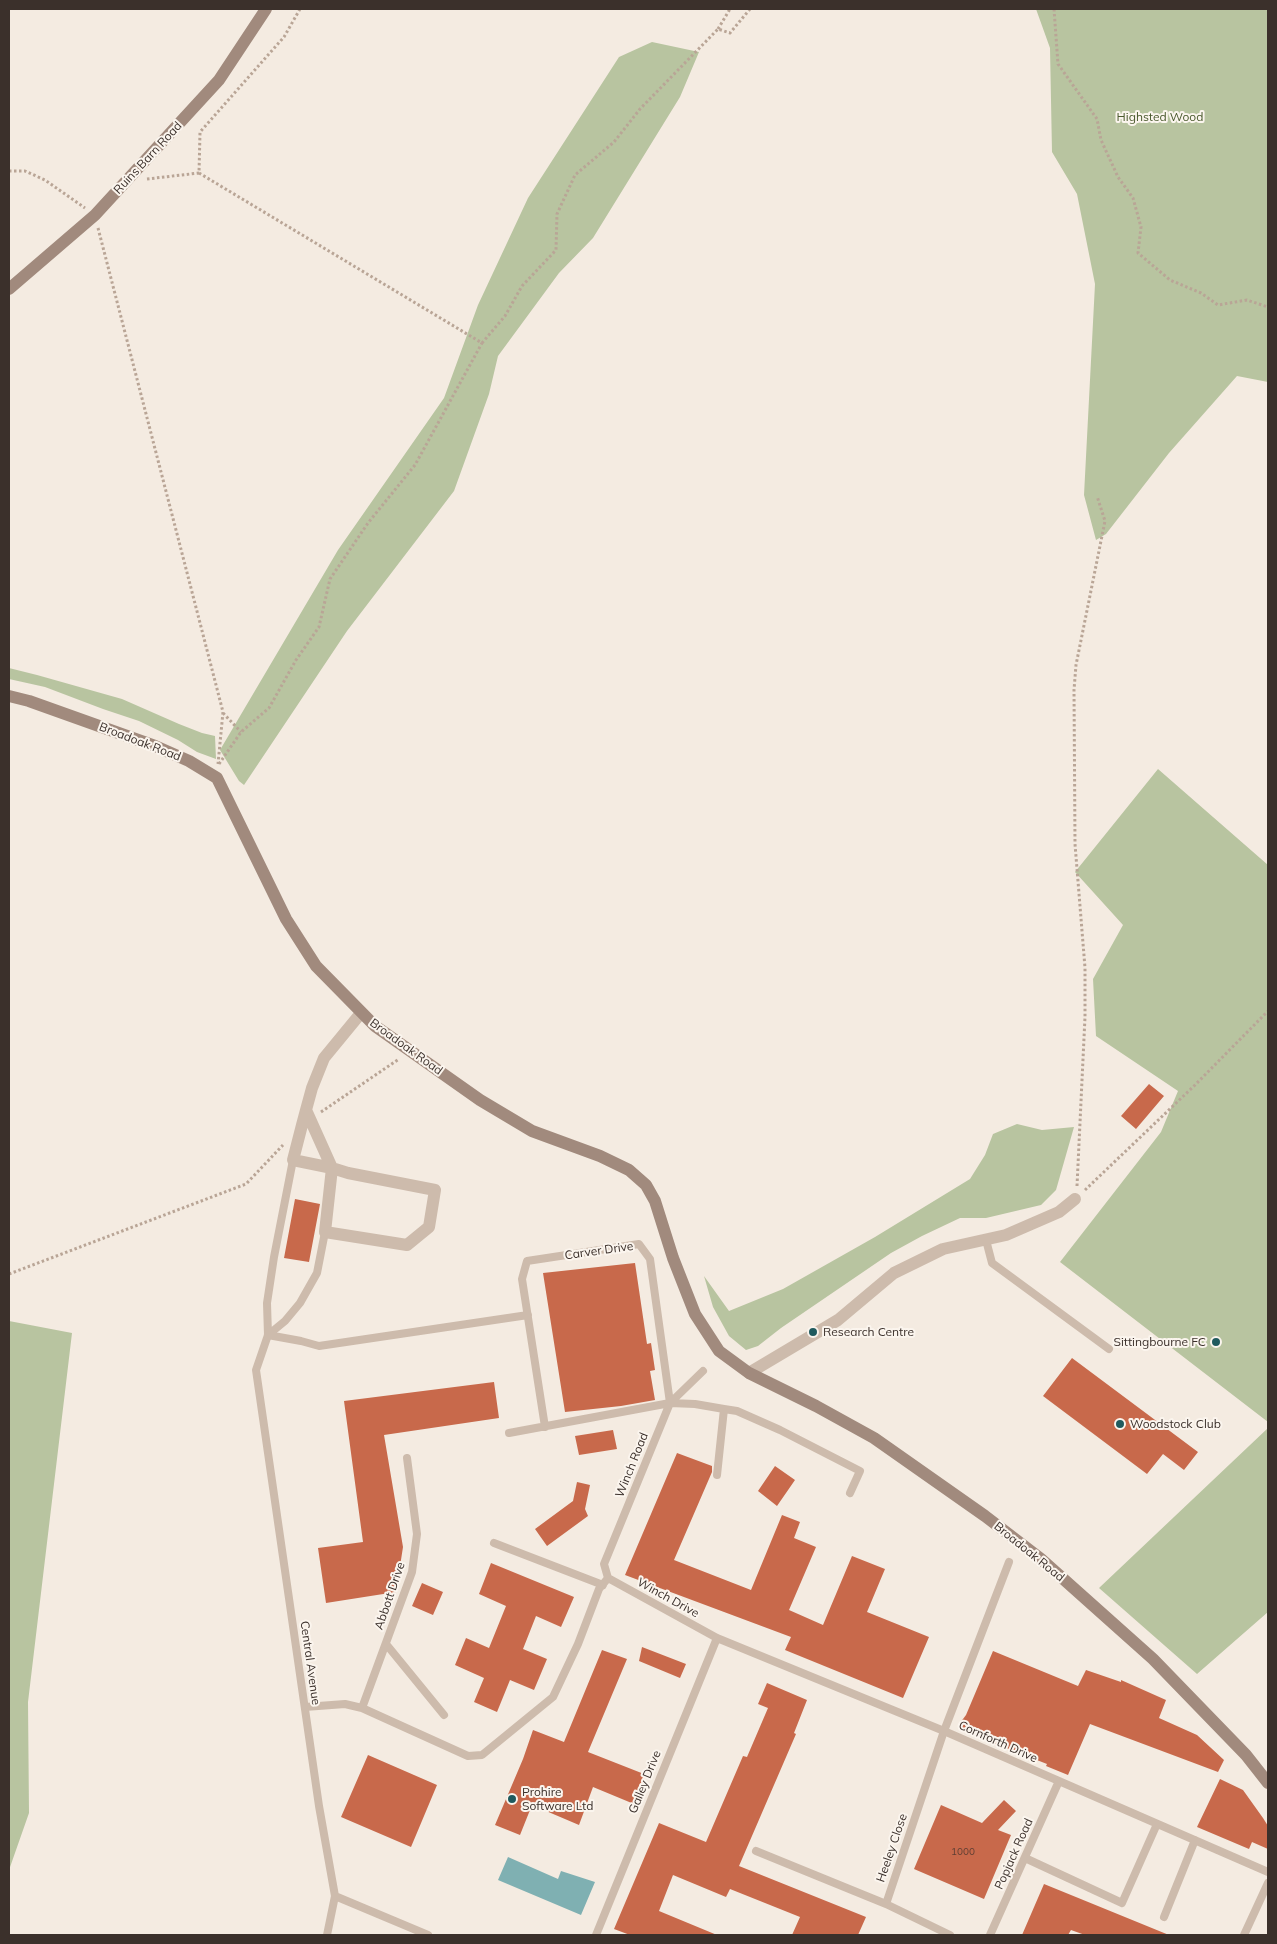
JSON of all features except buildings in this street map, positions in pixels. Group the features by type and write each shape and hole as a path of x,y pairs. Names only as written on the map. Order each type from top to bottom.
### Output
{"street":[{"name":"Ruins Barn Road","path":"9,289 99,219 219,80 266,9"},
{"name":"Broadoak Road","path":"9,696 29,701 155,746 218,772 286,919 316,966 375,1026 480,1100 532,1131 600,1156 629,1170 646,1186 655,1201 673,1258 695,1314 719,1351 749,1373 816,1406 874,1438 985,1516 1041,1559 1153,1659 1233,1740 1268,1783"},
{"path":"306,1118 332,1168 326,1232 407,1245 429,1227 435,1190 348,1173 332,1168 293,1160 306,1118 312,1088 324,1058 362,1013"},
{"path":"749,1373 838,1320 894,1273 943,1250 1006,1235 1059,1212 1075,1199"}],"lane":[{"path":"268,1336 267,1303 293,1160"},
{"path":"268,1336 285,1321 300,1303 317,1273 326,1232"},
{"path":"986,1240 992,1263 1109,1349"},
{"name":"Carver Drive","path":"545,1426 522,1278 527,1261 639,1244 650,1258 670,1403"},
{"path":"268,1336 302,1341 318,1346 528,1315"},
{"name":"Central Avenue","path":"268,1336 256,1370 319,1806 335,1896"},
{"name":"Winch Road","path":"606,1582 604,1564 670,1403 703,1371"},
{"path":"509,1433 670,1403 695,1404 737,1411 780,1430 860,1471 850,1493"},
{"path":"716,1475 724,1409"},
{"name":"Abbott Drive","path":"362,1708 412,1572 417,1534 407,1458"},
{"name":"Winch Drive","path":"494,1543 606,1582 717,1638"},
{"name":"Heeley Close","path":"886,1904 944,1731 1009,1562"},
{"path":"305,1707 345,1704 362,1708 468,1756 482,1754 553,1697 578,1644 599,1589 606,1582"},
{"name":"Cornforth Drive","path":"717,1638 944,1731 1268,1872"},
{"name":"Galley Drive","path":"596,1935 717,1638"},
{"path":"386,1644 444,1715"},
{"name":"Popjack Road","path":"990,1935 1059,1782"},
{"path":"1025,1858 1122,1903 1157,1824"},
{"path":"1164,1917 1195,1840"},
{"path":"756,1851 886,1904 950,1935"},
{"path":"1244,1935 1268,1883"},
{"path":"327,1935 335,1896 428,1935"}],"path":[{"path":"199,172 200,132 284,37 300,9"},
{"path":"218,772 241,732 269,708 296,660 319,627 330,579 368,524 415,465 482,343 505,316 522,286 556,250 557,214 576,175 614,142 640,109 718,29 730,9"},
{"path":"718,29 730,34 750,9"},
{"path":"1054,9 1058,64 1097,119 1101,140 1118,177 1133,198 1141,226 1138,253 1170,280 1201,293 1218,304 1247,300 1268,306"},
{"path":"9,171 25,171 45,180 99,219"},
{"path":"146,179 199,172 482,343"},
{"path":"99,219 99,231 223,712 218,772"},
{"path":"99,219 99,231"},
{"path":"1075,1199 1085,1007 1085,968 1076,844 1074,690 1078,658 1105,521 1097,496"},
{"path":"223,712 241,732"},
{"path":"1075,1199 1195,1085 1268,1010"},
{"path":"9,1274 246,1184 306,1118 410,1051"}],"green space":[{"name":"Highsted Wood","path":"1036,9 1268,9 1268,382 1237,376 1169,453 1106,534 1096,540 1084,495 1095,284 1077,194 1052,152 1050,48"},
{"path":"652,42 699,52 680,97 593,238 559,273 498,356 489,394 454,491 347,631 244,785 239,781 220,750 338,550 444,398 478,305 528,198 619,57"},
{"path":"9,668 122,699 179,724 215,736 216,759 197,752 178,740 139,721 45,687 9,679"},
{"path":"1158,769 1268,865 1268,1422 1060,1262 1161,1132 1178,1091 1096,1036 1093,979 1123,925 1075,872"},
{"path":"1017,1124 1042,1130 1074,1127 1056,1190 1041,1205 986,1218 960,1218 922,1236 891,1253 781,1328 758,1346 746,1350 729,1336 713,1307 704,1276 729,1311 783,1289 875,1237 970,1179 985,1155 993,1134"},
{"path":"9,1321 72,1333 28,1702 29,1813 9,1870"},
{"path":"1268,1428 1268,1612 1197,1674 1099,1588"}],"water":[{"path":"508,1857 558,1879 561,1871 595,1882 581,1915 498,1880"}],"place":[{"name":"Research Centre","path":"813,1332"},
{"name":"Sittingbourne FC","path":"1216,1342"},
{"name":"Woodstock Club","path":"1120,1424"},
{"name":"Prohire Software Ltd","path":"512,1799"}]}
